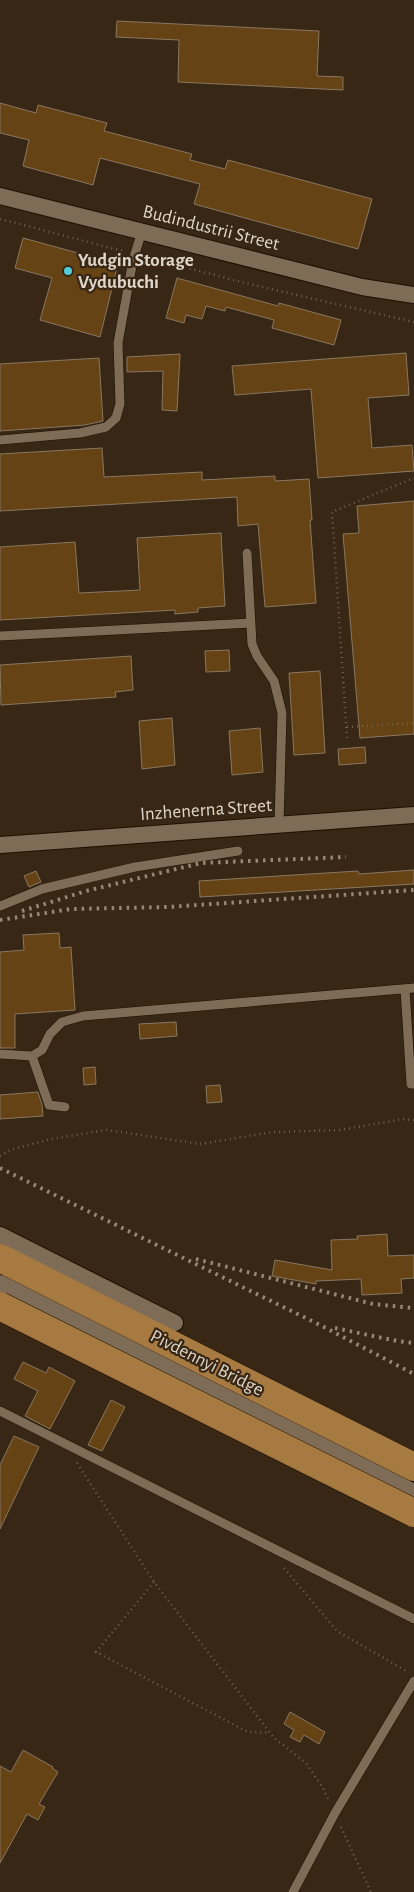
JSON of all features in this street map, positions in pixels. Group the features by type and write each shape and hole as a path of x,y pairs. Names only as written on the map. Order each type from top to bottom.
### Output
{"highway":[{"name":"Pivdennyi Bridge","path":"0,1258 414,1467"},
{"path":"7,1304 414,1513"}],"street":[{"name":"Budindustrii Street","path":"0,196 362,286 414,295"},
{"name":"Inzhenerna Street","path":"0,845 414,815"},
{"path":"0,1235 176,1323"},
{"path":"0,1283 7,1304 414,1492"}],"lane":[{"path":"0,440 80,432 106,427 116,418 120,404 118,343 126,292 142,232"},
{"path":"247,552 252,644 257,656 274,681 282,713 279,824"},
{"path":"0,636 251,623"},
{"path":"0,906 42,889 126,869 238,852"},
{"path":"0,1054 32,1056 42,1050 50,1034 62,1022 83,1016 410,988 411,1084 414,1084"},
{"path":"32,1056 49,1105 65,1107"},
{"path":"0,1412 64,1442 414,1619"},
{"path":"293,1892 335,1813 414,1681"}],"path":[{"path":"0,219 245,283 414,322"},
{"path":"348,738 332,512 414,478"},
{"path":"347,727 414,723 414,729"},
{"path":"0,1156 10,1150 51,1139 107,1130 200,1144 273,1132 340,1130 403,1119 414,1120"},
{"path":"64,1442 154,1582 274,1738 306,1763 323,1788 371,1892"},
{"path":"264,1543 337,1631 414,1675"},
{"path":"154,1582 96,1652 248,1732 269,1732"}],"building":[{"path":"117,21 319,31 317,76 343,77 343,90 178,82 179,40 116,37"},
{"path":"0,103 36,113 38,105 107,123 104,131 192,154 190,160 225,169 228,160 372,199 358,249 194,204 200,184 100,158 93,185 23,166 29,140 0,133"},
{"path":"23,238 118,264 100,337 40,320 52,278 15,268"},
{"path":"177,278 278,306 279,303 341,320 334,345 272,328 274,320 226,307 225,311 206,306 202,319 186,315 184,323 166,318"},
{"path":"406,353 409,395 368,398 372,448 412,445 414,471 318,478 311,389 235,395 232,366"},
{"path":"180,354 177,411 162,410 163,371 127,372 127,357"},
{"path":"99,358 103,421 85,425 0,431 0,364"},
{"path":"102,448 104,477 202,472 202,480 275,476 275,481 309,479 316,603 265,607 258,524 238,526 237,497 0,511 0,454"},
{"path":"414,501 414,734 360,738 343,534 359,533 357,506"},
{"path":"221,533 225,606 198,608 198,612 175,614 175,610 0,620 0,547 75,542 79,593 140,590 137,538"},
{"path":"229,650 230,671 206,672 205,651"},
{"path":"131,656 133,690 115,692 116,697 1,705 0,665"},
{"path":"320,671 325,753 294,755 289,673"},
{"path":"172,718 175,765 142,769 139,721"},
{"path":"260,728 263,772 232,775 229,731"},
{"path":"365,747 366,763 339,765 338,749"},
{"path":"414,870 414,884 200,897 199,881 358,871 359,874"},
{"path":"36,871 41,882 29,887 24,876"},
{"path":"59,933 60,948 71,947 75,1010 15,1014 15,1048 0,1048 0,952 24,950 23,935"},
{"path":"176,1022 177,1036 140,1039 139,1024"},
{"path":"95,1067 96,1084 84,1085 83,1068"},
{"path":"220,1085 222,1102 207,1103 206,1086"},
{"path":"38,1092 43,1116 0,1119 0,1095"},
{"path":"387,1234 388,1256 414,1255 414,1278 401,1279 402,1293 362,1295 361,1279 316,1281 316,1284 272,1276 275,1260 332,1270 331,1240 358,1239 357,1236"},
{"path":"23,1362 46,1373 49,1367 75,1381 50,1429 25,1416 38,1391 14,1379"},
{"path":"111,1400 125,1407 102,1451 88,1445"},
{"path":"14,1436 39,1447 0,1529 0,1465"},
{"path":"290,1712 325,1732 319,1744 304,1735 300,1742 290,1737 294,1730 284,1724"},
{"path":"23,1750 53,1767 58,1772 39,1804 45,1807 38,1820 27,1814 0,1863 0,1766 11,1772"}],"railway":[{"path":"22,911 86,891 201,863 346,857"},
{"path":"0,920 71,909 169,907 414,890"},
{"path":"0,1168 320,1325 414,1374"},
{"path":"196,1259 373,1304 414,1308"},
{"path":"335,1328 414,1343"}],"place":[{"name":"Yudgin Storage Vydubuchi","path":"68,271"}]}
